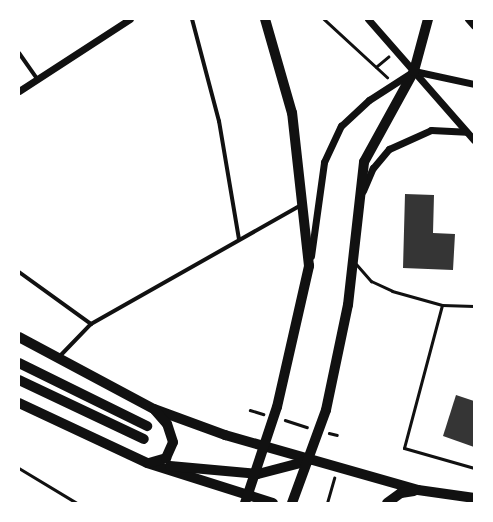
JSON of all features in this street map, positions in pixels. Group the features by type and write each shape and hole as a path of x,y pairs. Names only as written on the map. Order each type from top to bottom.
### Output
{"main road":[{"path":"247,499 274,417 309,266 305,204 292,113 265,19"},
{"path":"292,503 320,430 348,305 357,204 364,162 414,71 428,19"},
{"path":"19,337 56,360 154,409 264,448 418,490 474,498"},
{"path":"19,363 147,426"},
{"path":"19,380 144,439"},
{"path":"19,403 147,463 247,499 273,503"},
{"path":"147,463 166,458 173,442 167,424 154,409"},
{"path":"147,463 258,474 308,461"},
{"path":"387,503 401,493 418,490"}],"street":[{"path":"19,90 130,19"},
{"path":"192,19 219,121 239,239"},
{"path":"368,19 474,140"},
{"path":"468,19 474,26"},
{"path":"19,53 37,79"},
{"path":"309,266 324,162 341,126 369,100 414,71 474,84"},
{"path":"357,204 373,168 389,149 431,130 466,132"},
{"path":"56,360 91,324 239,239 305,204"},
{"path":"19,272 91,324"}],"lane":[{"path":"352,260 371,281 392,291 442,304 474,306"},
{"path":"442,304 404,448 474,468"}],"path":[{"path":"324,19 390,80"},
{"path":"376,67 391,54"},
{"path":"250,410 336,435"},
{"path":"19,468 77,503"}],"building":[{"path":"405,194 434,195 433,233 455,234 453,270 403,268"},
{"path":"456,395 474,401 474,447 443,436"}]}
